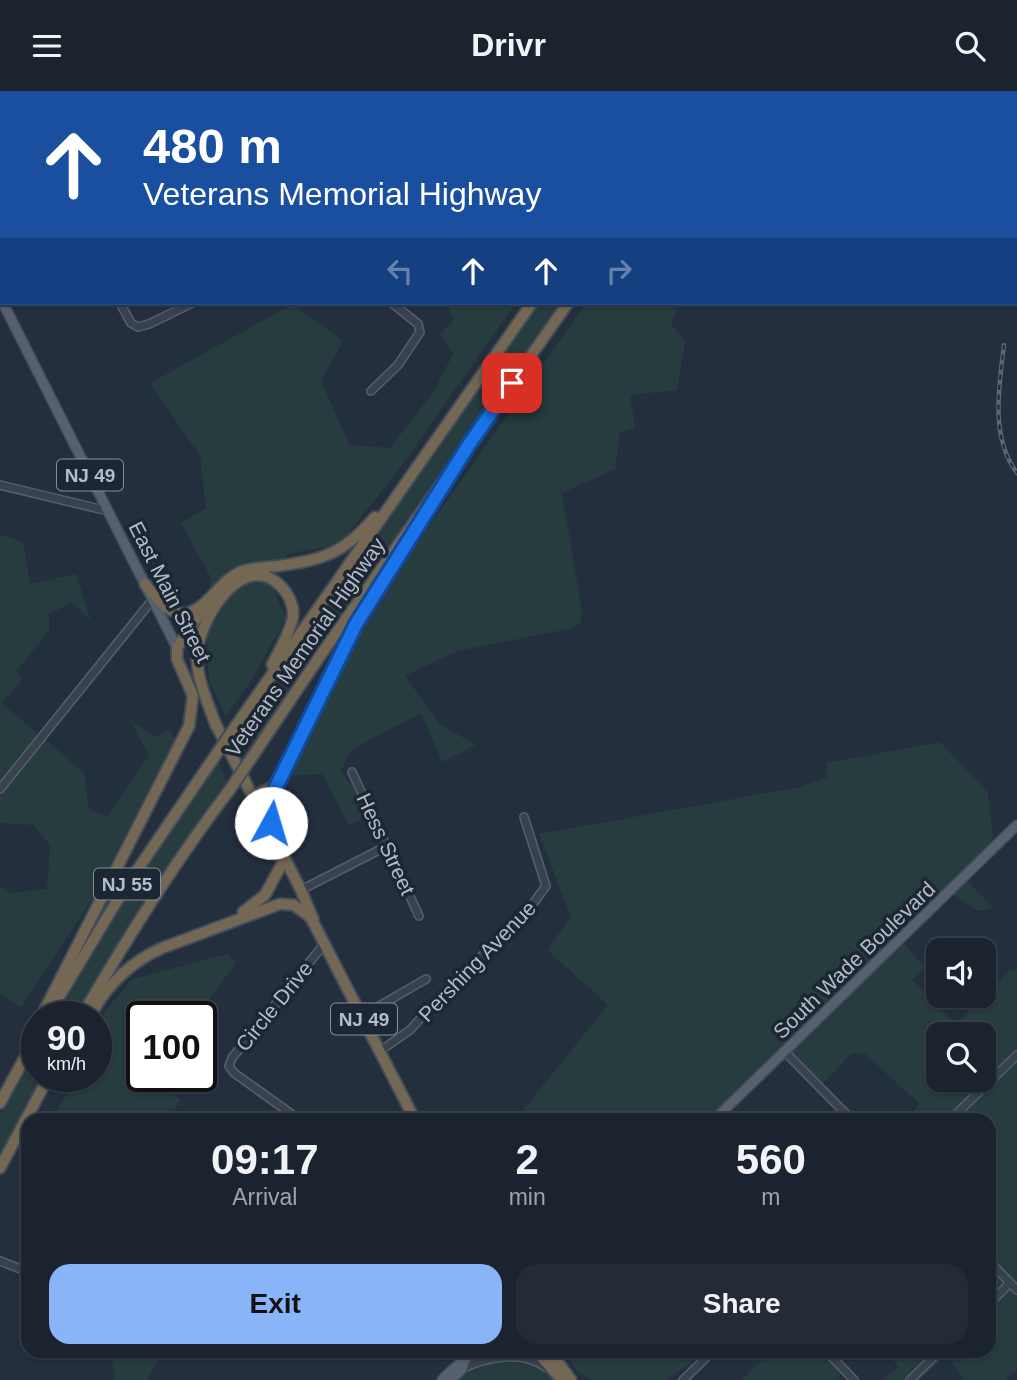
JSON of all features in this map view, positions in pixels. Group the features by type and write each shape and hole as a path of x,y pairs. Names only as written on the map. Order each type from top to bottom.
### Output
{"highway":[{"name":"Veterans Memorial Highway","path":"57,1001 123,891 531,305"},
{"name":"Veterans Memorial Highway","path":"91,1001 156,893 195,835 231,788 320,656 567,305"},
{"path":"49,1001 189,726 193,696 177,659 177,648 209,599 221,585 240,572 312,561 343,547 366,527 448,424"},
{"path":"276,845 271,807 277,785 356,624 470,443"},
{"path":"216,726 200,679 198,644 204,624 222,596 239,581 254,576 272,580 281,586 290,599 293,616 282,647 252,703"},
{"path":"145,584 159,601 177,614 191,612 209,599"},
{"name":"East Main Street","path":"177,648 301,890 409,1113"},
{"path":"252,796 277,785"},
{"path":"216,926 262,899 284,860"},
{"name":"East Main Street","path":"284,860 284,869 295,892 313,919"},
{"path":"99,1001 138,961 154,951 216,926 284,904 294,905 313,919"},
{"path":"0,1103 21,1060"},
{"path":"9,1085 21,1064"},
{"path":"30,1113 42,1092"},
{"path":"0,1168 21,1130"},
{"path":"543,1358 564,1379"},
{"path":"554,1358 564,1379"}],"main road":[{"name":"East Main Street","path":"4,305 177,648"},
{"name":"South Wade Boulevard","path":"721,1113 1017,825"},
{"path":"451,1380 469,1358"},
{"path":"442,1380 457,1363 464,1364"}],"street":[{"path":"121,305 132,324 138,327 188,305"},
{"path":"372,391 401,361 420,333 418,324 394,305"},
{"path":"0,485 108,512"},
{"path":"0,789 153,599"},
{"name":"Hess Street","path":"352,772 419,916"},
{"name":"Pershing Avenue","path":"380,1051 410,1030 451,985 524,916 546,886 524,817"},
{"path":"301,890 385,847"},
{"name":"Circle Drive","path":"290,1113 234,1073 229,1066 238,1050 325,943"},
{"name":"Pershing Avenue","path":"362,1016 426,979"},
{"path":"785,1052 844,1112"},
{"path":"957,1113 1017,1055"},
{"path":"0,1261 21,1269"},
{"path":"996,1268 1017,1290"},
{"path":"996,1297 1010,1283"},
{"path":"464,1364 517,1358 540,1363 564,1379"},
{"path":"683,1380 706,1358"},
{"path":"833,1358 854,1380"},
{"path":"910,1380 933,1358"}],"green space":[{"path":"294,305 343,341 321,380 349,445 390,448 434,391 453,354 440,334 454,320 447,305 515,305 400,468 340,544 287,554 273,588 286,618 253,678 226,716 209,681 207,641 211,578 181,523 206,509 200,456 150,383"},
{"path":"536,305 562,305 249,752 238,729"},
{"path":"585,305 678,305 671,324 685,340 677,390 630,395 635,428 620,432 615,469 562,493 582,612 580,624 568,629 457,651 405,676 440,724 476,745 442,762 421,713 351,750 341,771 372,813 349,825 322,774 289,776 355,632"},
{"path":"0,535 23,542 30,584 76,574 91,621 72,602 49,614 49,631 16,671 23,678 2,703 84,773 89,810 108,816 149,755 130,720 155,737 170,730 175,739 93,898 25,1001 21,1001 21,1007 0,994 0,886 10,893 47,889 50,845 33,825 0,823"},
{"path":"940,742 988,792 994,846 963,877 994,908 978,911 948,891 899,939 925,967 912,980 926,994 926,1008 939,1008 953,1022 926,1022 926,1092 996,1092 996,1022 959,1022 973,1008 996,1008 996,984 1009,971 1017,969 1017,1369 1005,1380 964,1380 949,1358 996,1358 996,1113 912,1113 920,1104 865,1054 852,1053 820,1086 783,1051 717,1113 521,1113 608,1005 547,950 571,917 539,834 800,787 827,777 826,763"},
{"path":"218,758 227,785 186,841 85,1001 62,1001 127,893"},
{"path":"228,954 237,962 207,1001 126,1001 126,1092 169,1092 180,1099 173,1113 55,1113 68,1092 112,1092 112,1003 132,979"},
{"path":"21,1074 21,1092 34,1092 0,1159 0,1113"},
{"path":"112,1358 160,1358 147,1380 115,1380"},
{"path":"568,1358 690,1358 692,1362 666,1380 591,1380 578,1372"},
{"path":"764,1358 836,1358 848,1371 835,1380 741,1380"},
{"path":"891,1358 944,1358 919,1380 883,1380 899,1367"},
{"path":"485,1360 531,1360 562,1380 451,1380 462,1369"}],"railway":[{"path":"1004,345 998,411 1003,444 1017,473"}],"route":[{"path":"271,823 275,789 356,624 470,443 512,383"}]}
